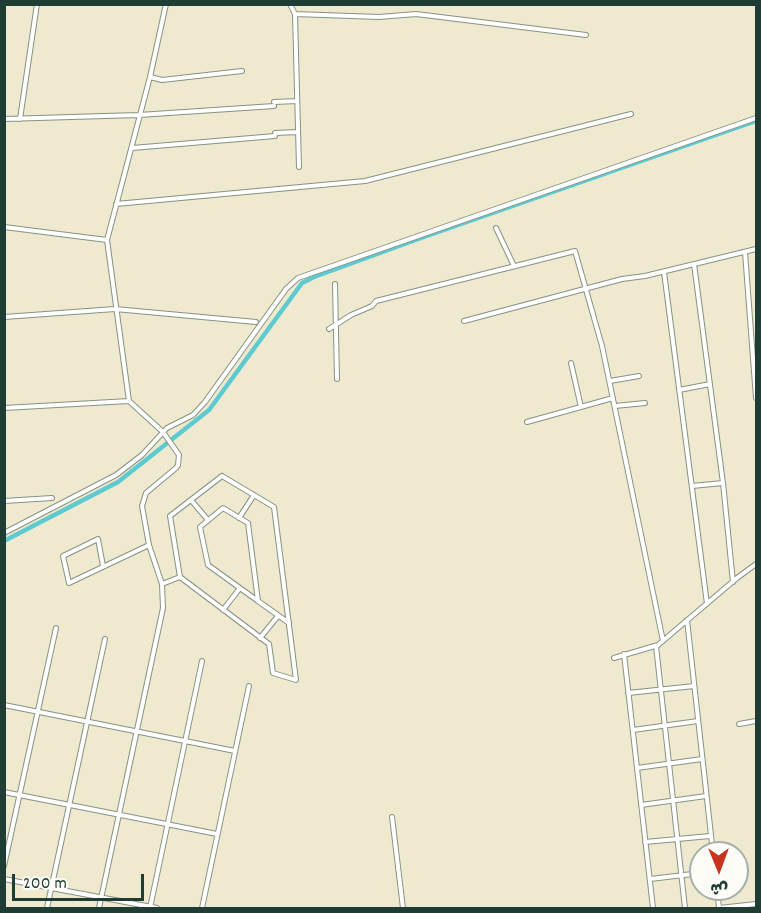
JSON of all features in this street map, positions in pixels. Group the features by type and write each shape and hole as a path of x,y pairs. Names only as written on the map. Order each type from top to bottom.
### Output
{"street":[{"path":"20,119 37,4"},
{"path":"99,909 163,608 162,584 149,545 142,512 143,499 150,489 178,465 179,456 163,434 129,401 106,240 132,148 166,4"},
{"path":"290,4 295,14 299,167"},
{"path":"295,14 379,17 416,14 586,35"},
{"path":"150,76 162,80 242,71"},
{"path":"4,119 139,115 297,101"},
{"path":"116,204 365,181 631,114"},
{"path":"4,533 116,475 142,455 163,434 200,408 286,289 305,274 756,118"},
{"path":"132,148 298,132"},
{"path":"4,227 106,240"},
{"path":"496,228 514,266"},
{"path":"464,321 622,279 664,272 756,249"},
{"path":"329,329 351,315 372,306 376,301 575,251 610,381 663,641"},
{"path":"745,252 756,398"},
{"path":"694,264 723,483 733,582"},
{"path":"664,272 707,604"},
{"path":"335,284 337,379"},
{"path":"4,316 115,309 256,322"},
{"path":"572,363 581,407"},
{"path":"610,381 639,376"},
{"path":"679,390 710,384"},
{"path":"527,422 613,398"},
{"path":"4,408 129,401"},
{"path":"615,406 645,403"},
{"path":"222,476 254,495 274,507 296,680 273,673 269,644 180,577 170,516 222,476"},
{"path":"692,486 723,483"},
{"path":"239,518 254,495"},
{"path":"4,501 52,498"},
{"path":"191,500 208,520"},
{"path":"258,601 248,523 223,508 200,527 208,565 289,624"},
{"path":"103,566 98,539 63,556 69,583 149,545"},
{"path":"614,658 656,646 756,564"},
{"path":"162,584 180,577"},
{"path":"223,610 240,588"},
{"path":"260,638 278,615"},
{"path":"687,620 711,841"},
{"path":"4,866 56,628"},
{"path":"47,909 105,639"},
{"path":"656,646 685,909"},
{"path":"624,654 653,909"},
{"path":"150,908 202,661"},
{"path":"202,909 249,686"},
{"path":"628,693 694,686"},
{"path":"4,705 235,751"},
{"path":"633,730 698,721"},
{"path":"739,724 756,721"},
{"path":"637,768 702,759"},
{"path":"4,792 217,834"},
{"path":"641,805 706,796"},
{"path":"392,817 403,909"},
{"path":"645,843 710,836"},
{"path":"650,879 689,875"},
{"path":"4,879 157,909"},
{"path":"719,909 756,904"}],"waterway":[{"path":"4,541 118,482 209,410 302,283 421,238 756,121"}]}
